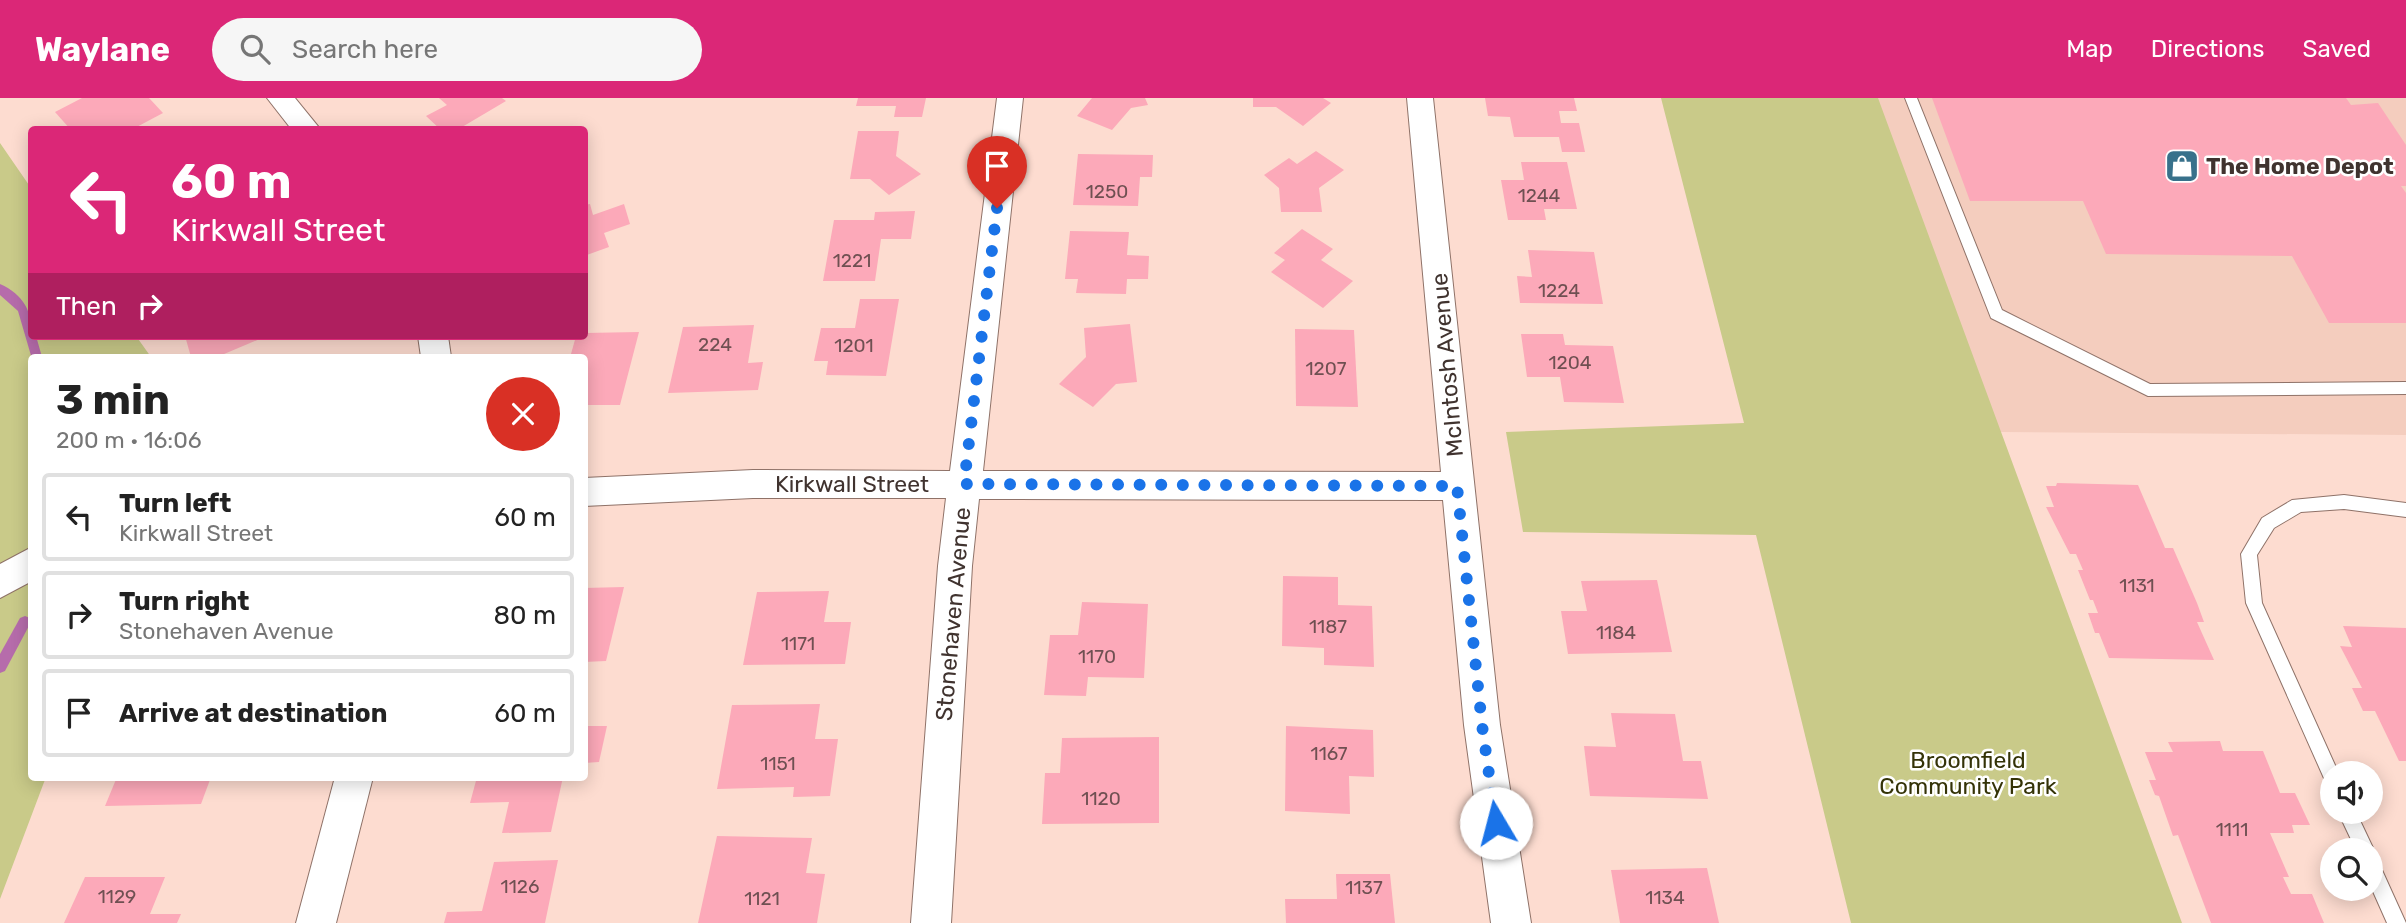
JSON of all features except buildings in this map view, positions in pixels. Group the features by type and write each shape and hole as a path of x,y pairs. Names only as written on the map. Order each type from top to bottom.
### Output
{"street":[{"path":"280,98 304,126"},
{"name":"Stonehaven Avenue","path":"931,923 955,566 1010,98"},
{"name":"McIntosh Avenue","path":"1420,98 1482,725 1511,923"},
{"name":"Kirkwall Street","path":"588,492 753,484 1457,486"},
{"path":"0,583 28,565"},
{"path":"316,923 353,781"}],"lane":[{"path":"1911,98 1996,314 2148,390 2406,388"},
{"path":"2325,761 2254,603 2249,554 2268,523 2298,505 2344,502 2406,510"},
{"path":"2383,892 2397,923"}],"shaded area":[{"path":"1876,98 2406,98 2406,435 2000,432"}],"green space":[{"name":"Broomfield Community Park","path":"1661,98 1878,98 2182,923 1851,923 1756,535 1523,532 1506,432 1744,423"},
{"path":"0,143 28,184 28,340 139,340 149,354 28,354 28,781 44,781 0,899"}],"waterway":[{"path":"0,288 23,309 28,327"},
{"path":"31,340 35,354"},
{"path":"0,667 25,622"}],"place":[{"name":"The Home Depot","path":"2182,166"}],"route":[{"path":"997,208 964,484 1457,486 1482,725 1496,823"}]}
